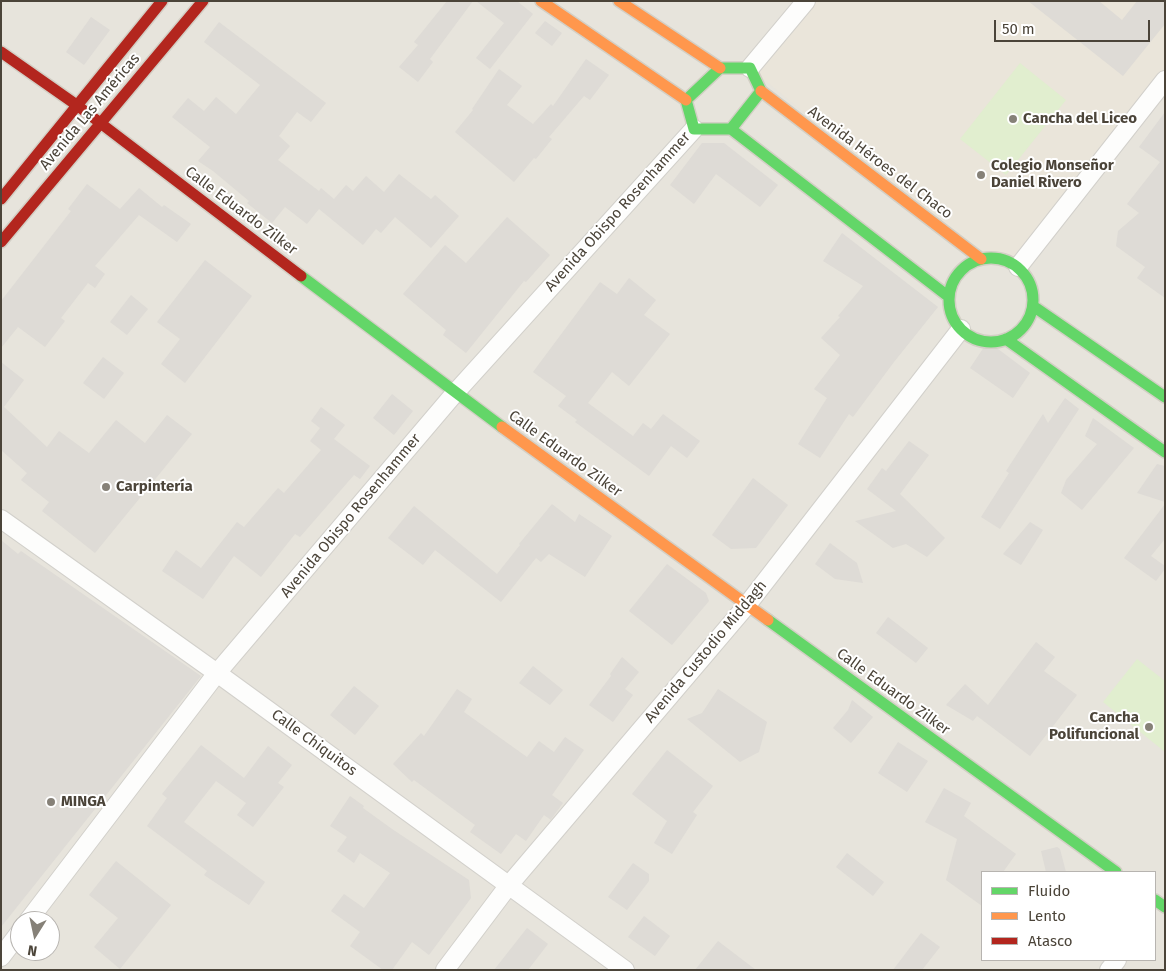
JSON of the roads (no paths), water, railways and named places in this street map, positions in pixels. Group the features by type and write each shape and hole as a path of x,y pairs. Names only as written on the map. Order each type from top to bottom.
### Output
{"street":[{"name":"Avenida Las Américas","path":"1,199 162,1"},
{"name":"Avenida Las Américas","path":"1,242 202,1"},
{"path":"541,1 686,100 694,128 731,129 949,297"},
{"path":"619,1 720,68 750,68"},
{"path":"750,68 806,1"},
{"name":"Calle Eduardo Zilker","path":"1,52 78,106 455,393 1115,871"},
{"path":"686,100 720,68"},
{"path":"731,129 761,91 750,68"},
{"path":"1018,267 1165,80"},
{"name":"Avenida Héroes del Chaco","path":"761,91 981,259"},
{"name":"Avenida Obispo Rosenhammer","path":"36,911 217,673 455,393 694,128"},
{"path":"994,258 1007,261 1018,267 1028,278 1033,292 1033,306 1024,326 1016,334 994,342 971,336 962,329 954,320 950,309 949,297 952,284 959,273 969,264 981,259 994,258"},
{"path":"1033,306 1165,397"},
{"name":"Avenida Custodio Middagh","path":"445,970 509,885 747,605 962,329"},
{"path":"1006,339 1165,452"},
{"name":"Calle Chiquitos","path":"1,520 217,673 625,970"},
{"path":"1,956 10,945"}],"place":[{"name":"Cancha del Liceo","path":"1013,119"},
{"name":"Colegio Monseñor Daniel Rivero","path":"981,175"},
{"name":"Carpintería","path":"106,487"},
{"name":"Cancha Polifuncional","path":"1149,727"},
{"name":"MINGA","path":"51,802"}]}
